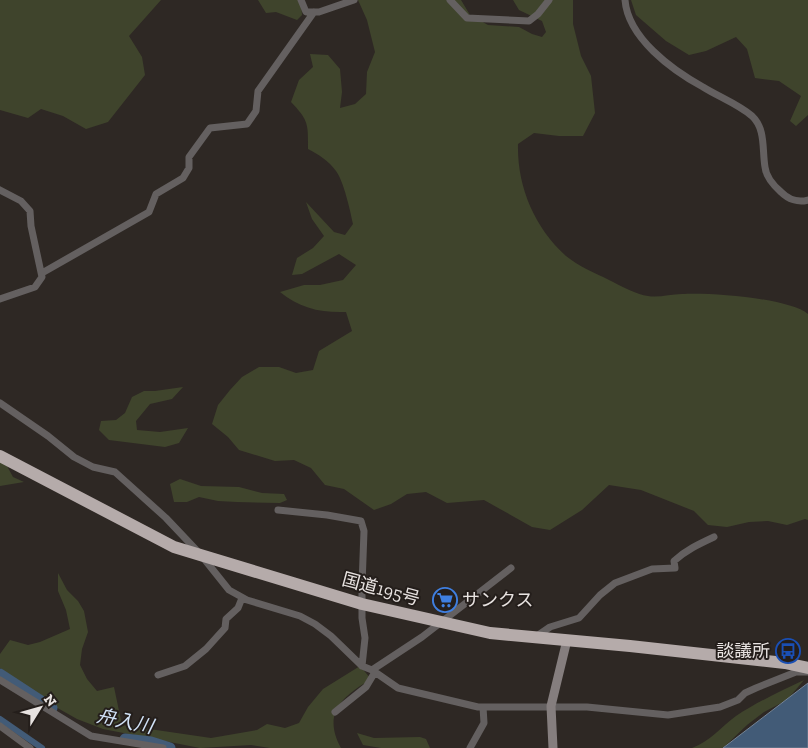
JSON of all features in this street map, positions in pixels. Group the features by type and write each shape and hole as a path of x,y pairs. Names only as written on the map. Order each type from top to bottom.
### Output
{"highway":[{"name":"国道195号","path":"0,456 174,547 362,604 490,633 784,663 808,670"}],"street":[{"path":"301,0 306,12 331,9 354,0"},
{"path":"450,0 467,18 529,21 538,14 549,0"},
{"path":"625,0 626,10 632,26 647,46 690,79 754,118 762,135 765,168 774,185 786,198 801,202 808,200"},
{"path":"42,273 149,212 156,194 183,178 189,168 189,157 210,128 247,124 256,111 258,91 314,12"},
{"path":"0,190 21,200 30,211 31,226 42,273 42,277 35,287 0,298"},
{"path":"0,403 48,436 74,457 93,467 115,472 166,518 201,555 229,590 242,598 300,616 315,624 332,636 362,666 374,671 398,688 483,707 587,707 668,715 720,707 738,700 756,688 796,672 808,670"},
{"path":"278,510 362,521 364,531 362,604 365,638 362,666"},
{"path":"535,638 550,627 579,618 600,595 615,583 652,569 675,568 674,561 682,554 714,537"},
{"path":"335,712 366,686 374,671 511,568"},
{"path":"158,675 185,666 206,649 225,628 226,619 238,608 242,598"},
{"path":"553,748 551,706 567,640"},
{"path":"0,680 92,736 163,748"},
{"path":"470,748 484,723 483,707"},
{"path":"0,726 26,747"}],"green space":[{"path":"0,0 161,0 129,36 142,57 145,75 108,122 86,129 63,116 41,109 28,118 0,110"},
{"path":"258,0 301,0 302,15 297,20 276,12 266,13"},
{"path":"358,0 461,0 470,15 488,25 519,27 542,37 546,32 542,21 519,10 513,0 573,0 573,24 581,56 591,76 595,113 583,136 534,133 518,144 518,160 524,190 536,219 555,245 566,256 587,269 633,292 652,296 694,294 748,297 784,304 798,308 808,314 808,520 805,519 787,525 768,521 749,522 727,527 708,525 694,511 641,490 609,485 582,510 550,530 532,527 484,500 447,503 426,492 407,494 391,504 374,510 344,489 325,485 311,468 294,460 275,461 239,450 228,437 212,424 218,405 242,377 259,367 279,367 296,373 313,370 319,351 352,331 346,312 328,312 303,306 280,292 304,285 320,285 343,280 356,265 339,254 302,274 292,275 297,258 313,248 324,236 312,219 306,202 334,232 345,235 353,224 339,176 327,161 308,149 306,123 291,102 299,80 313,67 310,54 328,55 340,69 342,92 340,108 355,104 366,94 367,72 375,52 367,20"},
{"path":"631,0 808,0 808,115 796,126 790,121 801,96 779,81 755,78 747,49 736,37 706,51 689,55 666,41 636,15"},
{"path":"183,387 172,399 150,404 136,421 137,430 160,432 188,428 179,443 165,447 109,440 99,430 101,421 116,420 125,413 132,397 144,391"},
{"path":"0,462 7,466 13,477 24,482 0,486"},
{"path":"180,479 201,486 239,487 262,493 284,494 287,500 280,503 237,502 199,497 187,502 174,502 170,484"},
{"path":"58,573 67,590 78,601 84,611 88,632 82,649 80,665 87,679 97,691 114,687 122,725 211,738 257,730 267,724 285,728 299,723 308,707 323,689 360,666 371,679 351,692 338,707 334,716 336,736 341,748 270,748 251,745 200,748 103,729 77,719 54,706 0,668 0,654 10,640 28,645 70,629 66,610 58,591"},
{"path":"804,680 787,700 764,712 723,748 692,748 709,738 744,711"},
{"path":"357,733 374,738 420,737 426,739 430,748 381,748 363,745"}],"water":[{"path":"808,683 808,748 723,748"}],"waterway":[{"name":"舟入川","path":"0,674 52,708"},
{"path":"0,719 42,748"},
{"name":"舟入川","path":"125,739 151,742 170,748"}],"place":[{"name":"サンクス","path":"445,600"},
{"name":"談議所","path":"788,651"}]}
